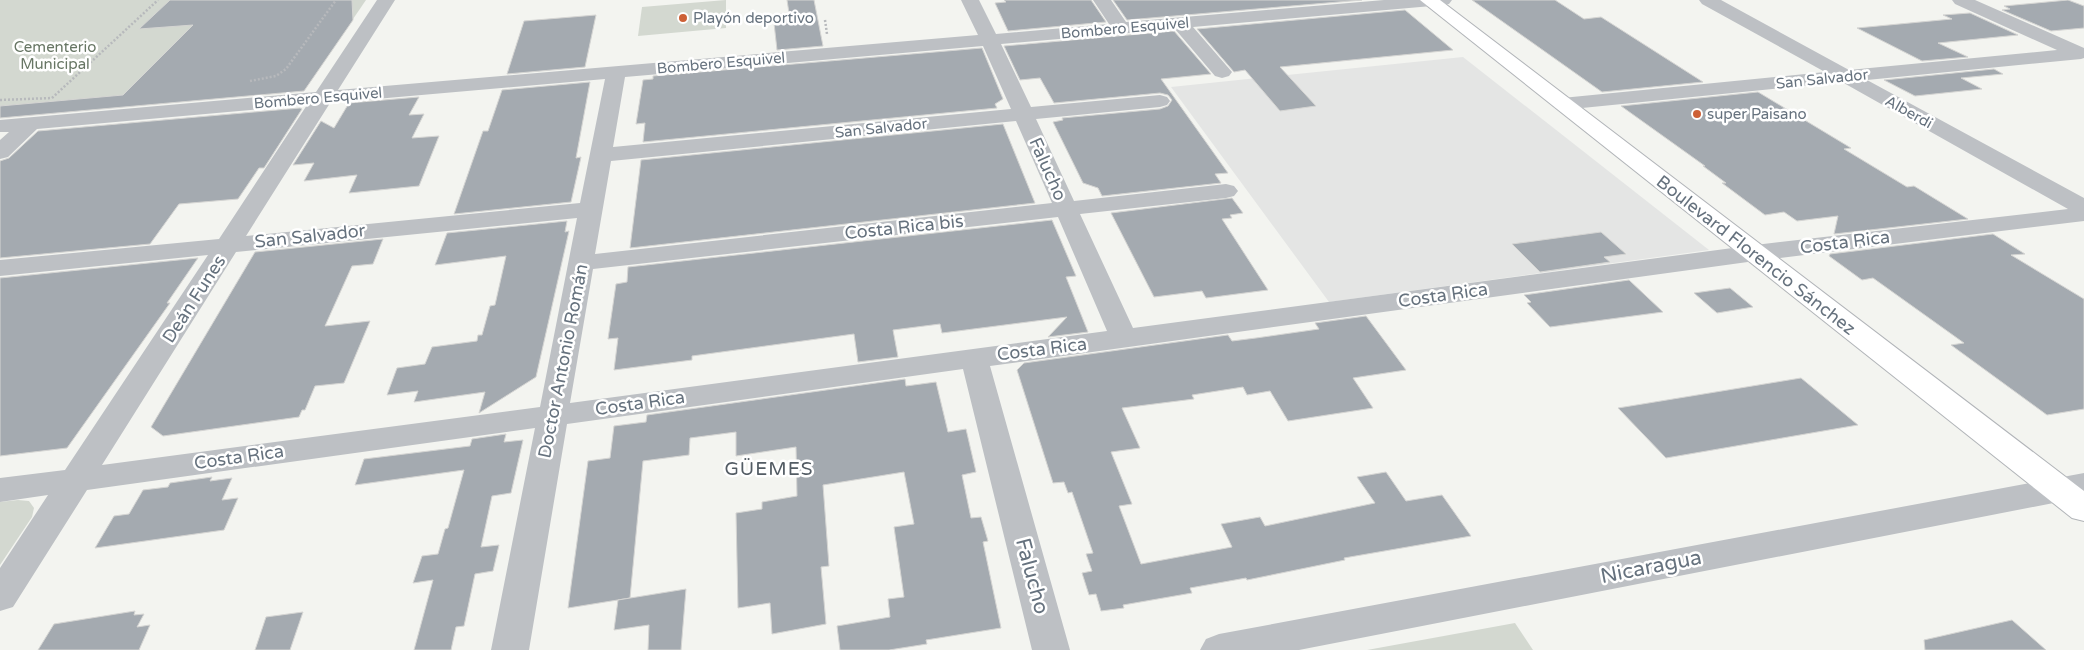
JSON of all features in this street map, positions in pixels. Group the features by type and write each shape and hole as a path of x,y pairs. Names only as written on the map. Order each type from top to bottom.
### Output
{"main road":[{"name":"Boulevard Florencio Sánchez","path":"1434,0 1562,104 1755,253 2076,494"}],"street":[{"name":"Deán Funes","path":"0,596 386,0"},
{"name":"Falucho","path":"970,0 990,40 1124,338"},
{"path":"1102,0 1121,28"},
{"name":"Bombero Esquivel","path":"0,126 1434,0"},
{"name":"Alberdi","path":"1708,0 2084,208"},
{"path":"1961,0 2083,54"},
{"path":"1180,23 1222,72"},
{"name":"San Salvador","path":"1562,104 2083,54"},
{"name":"Doctor Antonio Román","path":"510,650 616,72"},
{"name":"San Salvador","path":"602,155 1160,101"},
{"path":"0,152 30,124"},
{"name":"Costa Rica bis","path":"581,263 1226,191"},
{"name":"San Salvador","path":"0,268 590,209"},
{"name":"Costa Rica","path":"0,490 1755,253 2084,214"},
{"name":"Falucho","path":"974,358 1051,650"},
{"name":"Nicaragua","path":"1219,650 2076,494"}],"path":[{"path":"52,98 158,0"},
{"path":"246,81 276,76 286,69 336,0"},
{"path":"0,100 62,97"}],"shaded area":[{"path":"1463,57 1709,250 1329,302 1171,87"}],"green space":[{"name":"Cementerio Municipal","path":"0,0 366,0 308,85 0,115"},
{"name":"Playón deportivo","path":"726,0 726,28 638,36 642,7"},
{"path":"29,501 34,508 32,517 0,565 0,502"},
{"path":"1515,623 1533,650 1367,650"}],"building":[{"path":"170,0 352,0 353,20 304,91 0,118 0,106 123,95 193,25 139,29"},
{"path":"787,0 814,0 823,46 777,50 773,14 789,13"},
{"path":"1004,0 1091,0 1106,22 1008,31 995,3 1006,2"},
{"path":"1113,0 1362,0 1127,20"},
{"path":"1472,0 1555,0 1584,19 1601,17 1703,82 1602,92"},
{"path":"2068,0 2084,6 2084,28 2051,31 2002,10 2010,9 2004,6"},
{"path":"1405,10 1453,50 1280,67 1316,106 1280,111 1245,70 1234,72 1197,29"},
{"path":"1970,13 2018,35 1938,43 1968,57 1922,61 1857,28 1952,19 1943,15"},
{"path":"596,15 585,67 507,74 524,21"},
{"path":"1174,31 1211,74 1161,79 1228,173 1215,174 1221,183 1102,196 1098,188 1083,183 1053,122 1063,120 1062,118 1160,109 1168,106 1172,100 1168,95 1160,93 1054,103 1040,78 1020,80 1004,46"},
{"path":"982,48 1003,99 995,104 997,108 643,142 645,123 636,124 643,80 653,79 653,76"},
{"path":"1994,69 2003,74 1961,78 1982,89 1915,96 1884,80"},
{"path":"590,82 576,158 581,157 571,202 454,214 483,131 488,131 502,90"},
{"path":"1758,92 1851,148 1844,149 1907,187 1914,186 1968,219 1834,234 1838,216 1797,221 1784,212 1765,215 1722,183 1726,183 1703,166 1705,166 1621,106"},
{"path":"419,97 409,115 424,114 412,138 439,136 419,186 349,193 357,175 304,181 314,163 293,165 321,121 334,128 349,103"},
{"path":"302,109 264,168 259,168 238,199 179,204 150,244 0,258 0,161 9,158 38,131"},
{"path":"1003,124 1035,203 630,248 641,160"},
{"path":"1232,198 1243,213 1230,215 1232,218 1222,219 1268,290 1206,298 1202,291 1154,297 1111,213"},
{"path":"1052,220 1076,276 1066,277 1088,332 1048,337 1067,317 942,333 940,324 893,330 898,357 858,362 854,334 692,356 692,360 614,370 618,338 608,339 616,284 627,282 628,267"},
{"path":"567,221 565,232 569,231 536,377 479,413 485,392 414,402 418,391 387,395 397,368 425,364 432,347 477,341 478,335 482,335 490,306 495,305 506,256 435,265 447,233"},
{"path":"1601,232 1626,254 1604,257 1610,262 1540,272 1512,244"},
{"path":"1993,234 2025,254 2011,255 2084,299 2084,409 2047,415 1951,345 1964,343 1873,278 1862,280 1829,256 1830,254"},
{"path":"383,239 373,264 352,266 325,326 370,321 344,383 315,386 305,410 302,410 299,417 163,436 151,427 255,252"},
{"path":"198,258 167,303 170,303 67,448 0,456 0,278"},
{"path":"1629,280 1663,312 1550,327 1527,303 1531,302 1524,295"},
{"path":"1730,288 1753,307 1717,313 1694,293"},
{"path":"1366,316 1406,370 1353,378 1373,408 1288,421 1270,391 1247,395 1243,387 1192,395 1194,399 1122,408 1140,448 1111,452 1132,504 1119,506 1141,564 1232,547 1221,524 1260,517 1265,526 1375,503 1357,477 1386,472 1406,501 1442,495 1471,536 1344,558 1345,560 1247,580 1246,578 1190,588 1192,593 1123,605 1124,608 1101,611 1096,594 1089,595 1082,573 1092,571 1086,554 1093,553 1072,492 1068,493 1064,482 1053,483 1017,370 1024,363 1228,335 1232,341 1256,338 1319,329 1315,323"},
{"path":"1801,378 1858,425 1666,458 1618,408"},
{"path":"905,379 906,386 936,382 948,432 966,429 976,472 962,475 971,518 981,517 988,541 983,542 1001,628 926,640 927,644 889,650 840,650 837,626 890,617 888,599 904,597 894,527 914,524 904,472 823,485 829,566 821,567 826,624 772,634 770,603 738,608 736,513 762,509 762,502 797,496 796,447 736,456 736,432 690,438 689,455 643,461 630,598 568,608 588,461 610,458 614,426 646,422 647,415"},
{"path":"506,434 504,442 523,440 511,493 492,496 481,547 499,545 493,571 475,574 464,626 456,627 451,650 414,650 433,580 413,583 422,556 438,554 445,529 448,528 464,470 355,485 364,459 470,446 472,439"},
{"path":"212,477 210,481 232,478 222,500 238,498 224,530 95,548 114,516 129,514 143,490 168,487 170,483"},
{"path":"686,589 681,650 648,650 649,625 614,630 618,600"},
{"path":"135,611 134,615 144,614 137,627 150,625 139,650 38,650 54,624"},
{"path":"303,612 290,650 255,650 266,617"},
{"path":"2012,620 2046,650 1925,650 1924,640"}],"place":[{"name":"Playón deportivo","path":"683,18"},
{"name":"super Paisano","path":"1697,114"}],"district":[{"name":"GÜEMES","path":"769,469"}]}
